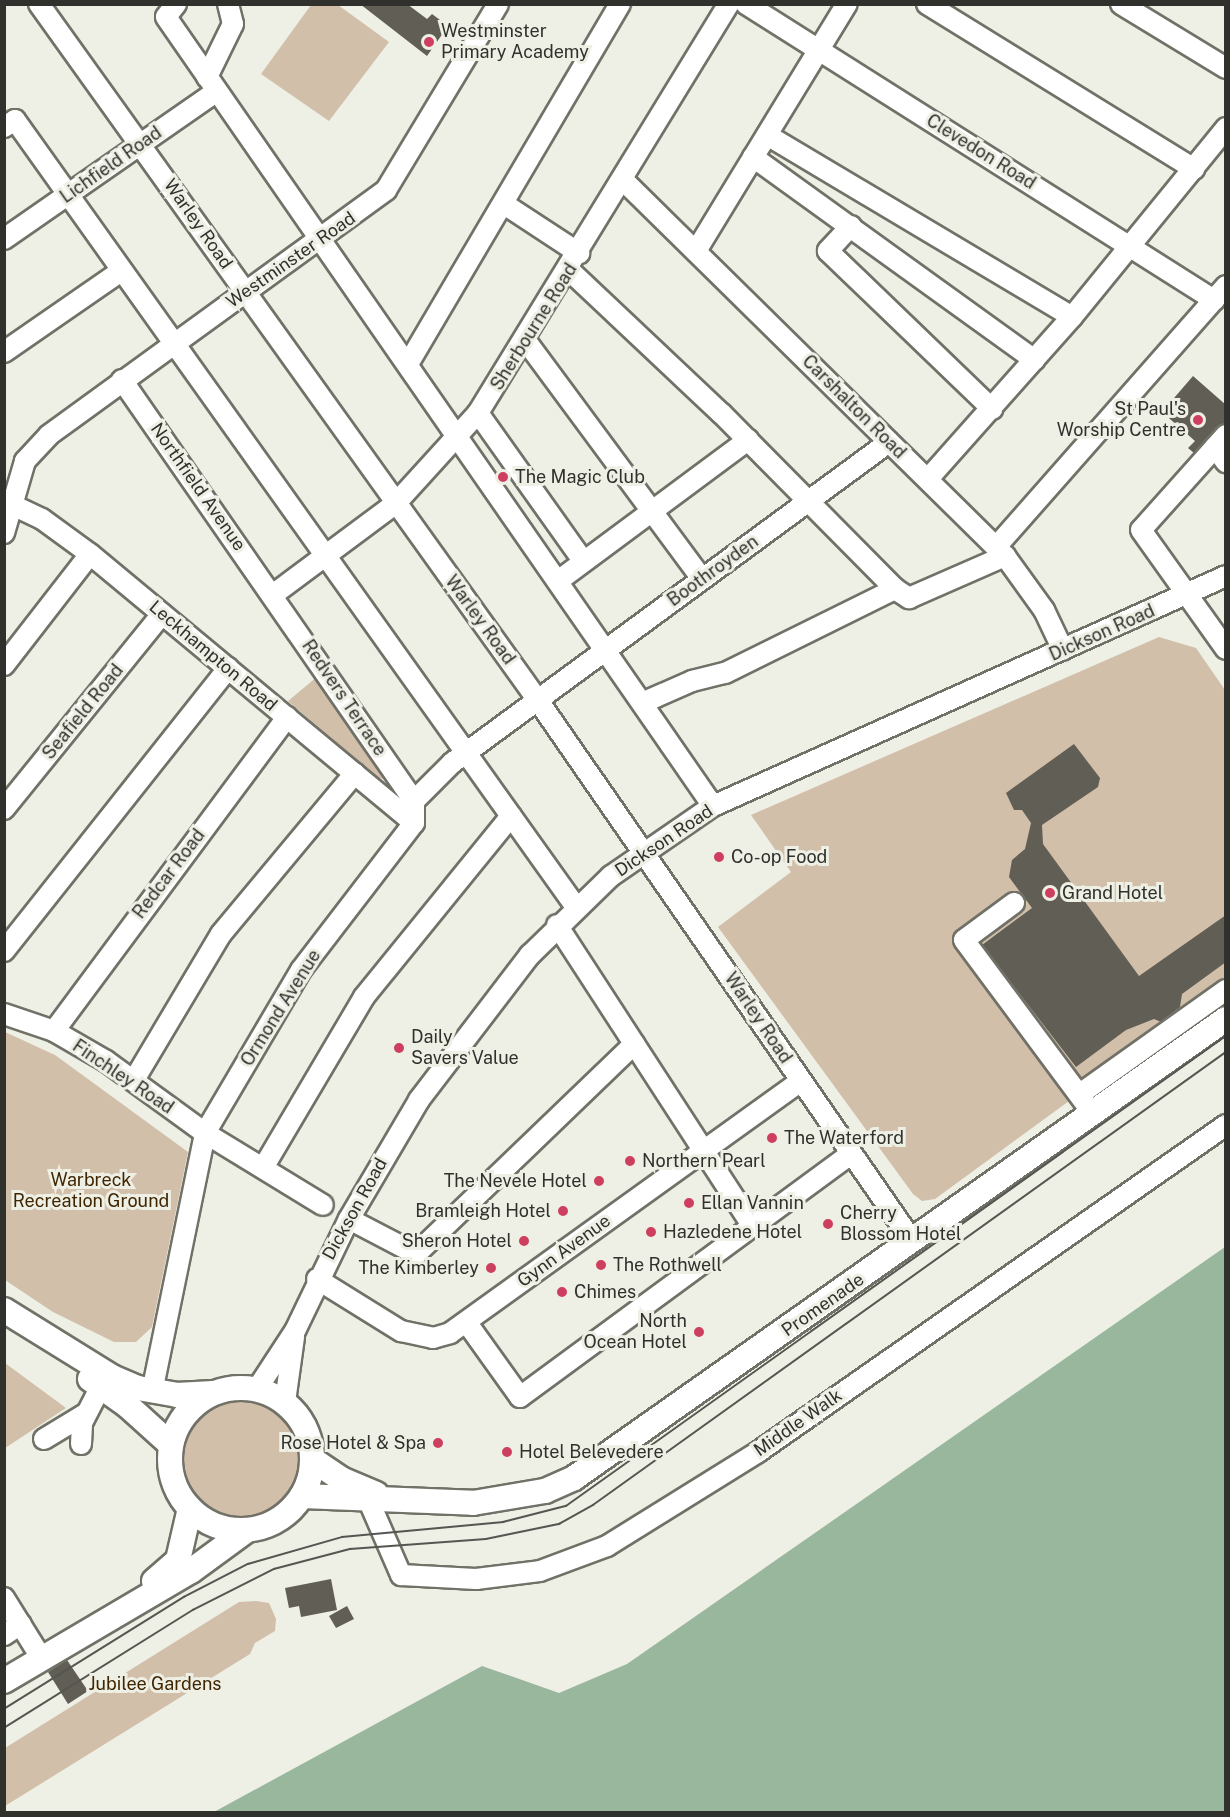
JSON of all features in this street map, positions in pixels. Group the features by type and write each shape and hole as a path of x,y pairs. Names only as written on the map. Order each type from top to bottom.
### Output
{"main road":[{"name":"Promenade","path":"302,1496 473,1503 509,1500 545,1491 574,1478 913,1242 1226,1019"},
{"path":"4,1311 112,1377 152,1392 213,1393 235,1388 257,1389 285,1402 305,1428 312,1460 302,1496 288,1512 270,1524 247,1530 226,1528 206,1521 190,1508 173,1479 171,1445 188,1411 213,1393"},
{"path":"4,1326 101,1386 171,1445"},
{"name":"Promenade","path":"312,1460 378,1499"},
{"path":"128,1605 178,1560 190,1508"},
{"path":"4,1682 128,1605 191,1571 247,1530"}],"street":[{"name":"Warley Road","path":"39,4 537,699 913,1242"},
{"path":"176,4 166,17 322,238 713,806"},
{"path":"212,84 233,24 228,4"},
{"name":"Westminster Road","path":"9,502 25,461 48,435 386,190 498,4"},
{"path":"408,364 620,4"},
{"name":"Sherbourne Road","path":"274,594 396,503 458,438 478,413 526,341 729,4"},
{"name":"Clevedon Road","path":"746,4 1131,247 1220,293"},
{"path":"696,251 847,4"},
{"path":"927,4 1194,169"},
{"path":"1121,4 1226,68"},
{"name":"Lichfield Road","path":"4,239 141,144 212,84"},
{"path":"4,128 15,120 66,196 576,907"},
{"path":"928,479 1072,317 1226,128"},
{"path":"767,135 1072,317"},
{"path":"753,157 1034,360"},
{"name":"Carshalton Road","path":"623,180 1000,552 1044,610 1063,650"},
{"path":"504,204 574,261 895,589 909,598 1000,552 1220,293"},
{"path":"851,226 828,251 992,409"},
{"path":"4,352 121,271"},
{"path":"526,341 702,579"},
{"name":"Northfield Avenue","path":"122,380 274,594"},
{"path":"478,413 583,561"},
{"path":"558,581 748,440"},
{"name":"Boothroyden","path":"537,699 889,442"},
{"path":"1222,448 1141,530 1226,649"},
{"path":"4,533 9,502"},
{"name":"Leckhampton Road","path":"9,502 90,554 414,823"},
{"path":"4,665 90,554"},
{"name":"Dickson Road","path":"257,1389 295,1331 317,1279 349,1219 419,1100 452,1052 557,925 576,907 643,853 713,806 1226,576"},
{"path":"642,703 692,681 725,673 895,589"},
{"name":"Redvers Terrace","path":"274,594 414,801"},
{"name":"Seafield Road","path":"5,807 162,614"},
{"path":"4,951 228,668"},
{"path":"414,823 414,801 432,779 537,699"},
{"name":"Redcar Road","path":"54,1031 287,717"},
{"path":"134,1080 221,934 354,773"},
{"path":"263,1168 364,997 511,816"},
{"name":"Ormond Avenue","path":"152,1392 205,1133 301,970 414,823"},
{"path":"1014,903 964,940 1094,1114"},
{"path":"557,925 752,1225"},
{"path":"1080,1094 1226,990"},
{"name":"Finchley Road","path":"4,1014 54,1031 134,1080 205,1133 324,1205"},
{"path":"349,1219 416,1254 634,1044"},
{"name":"Gynn Avenue","path":"317,1279 400,1331 433,1338 467,1323 801,1081"},
{"name":"Middle Walk","path":"378,1499 401,1575 476,1579 540,1571 607,1546 758,1452 1226,1125"},
{"path":"467,1323 520,1397 851,1154"},
{"name":"Dickson Road","path":"285,1402 295,1331"},
{"path":"81,1444 82,1423 101,1386"},
{"path":"44,1439 87,1413"},
{"path":"4,1598 13,1630 42,1659"}],"green space":[{"path":"311,5 338,5 389,42 329,121 261,74"},
{"path":"1159,637 1196,648 1225,690 1225,987 935,1199 922,1201 913,1194 718,927 791,872 751,815"},
{"path":"318,676 387,779 378,778 288,701"},
{"name":"Warbreck Recreation Ground","path":"5,1032 55,1055 188,1152 152,1327 136,1342 114,1342 53,1312 5,1280"},
{"path":"5,1363 66,1408 5,1448"},
{"path":"240,1400 273,1410 289,1426 299,1459 289,1492 273,1508 240,1518 207,1508 191,1492 181,1459 191,1426 207,1410"},
{"name":"Jubilee Gardens","path":"239,1602 269,1603 276,1619 275,1631 255,1643 250,1654 5,1806 5,1748"}],"shaded area":[{"path":"1225,1247 1225,1812 214,1812 482,1666 559,1693 627,1664"}],"building":[{"path":"360,4 407,4 427,19 432,14 448,26 427,56"},
{"name":"St Paul's Worship Centre","path":"1193,376 1226,405 1226,423 1217,427 1194,453 1188,448 1195,441 1162,412"},
{"name":"Grand Hotel","path":"1074,744 1100,778 1098,787 1042,825 1043,844 1139,976 1226,915 1226,962 1182,994 1180,1007 1161,1022 1154,1019 1126,1030 1076,1067 982,945 1032,908 1009,877 1012,860 1025,849 1031,823 1022,810 1014,810 1006,793"},
{"path":"331,1579 337,1610 301,1617 299,1606 289,1608 285,1588"},
{"path":"347,1606 354,1619 336,1628 329,1616"},
{"path":"67,1660 88,1691 68,1704 48,1672"}],"tram line":[{"path":"4,1709 184,1597 248,1564 342,1537 503,1522 566,1506 1226,1036"},
{"path":"4,1728 193,1610 274,1569 350,1549 486,1539 559,1524 593,1505 1226,1052"}],"place":[{"name":"Westminster Primary Academy","path":"429,42"},
{"name":"St Paul's Worship Centre","path":"1198,420"},
{"name":"The Magic Club","path":"503,477"},
{"name":"Co-op Food","path":"719,857"},
{"name":"Grand Hotel","path":"1050,893"},
{"name":"Daily Savers Value","path":"399,1048"},
{"name":"The Waterford","path":"772,1138"},
{"name":"Northern Pearl","path":"630,1161"},
{"name":"The Nevele Hotel","path":"599,1181"},
{"name":"Ellan Vannin","path":"689,1203"},
{"name":"Bramleigh Hotel","path":"563,1211"},
{"name":"Cherry Blossom Hotel","path":"828,1224"},
{"name":"Hazledene Hotel","path":"651,1232"},
{"name":"Sheron Hotel","path":"524,1241"},
{"name":"The Rothwell","path":"601,1265"},
{"name":"The Kimberley","path":"491,1268"},
{"name":"Chimes","path":"562,1292"},
{"name":"North Ocean Hotel","path":"699,1332"},
{"name":"Rose Hotel & Spa","path":"438,1443"},
{"name":"Hotel Belevedere","path":"507,1452"}]}
